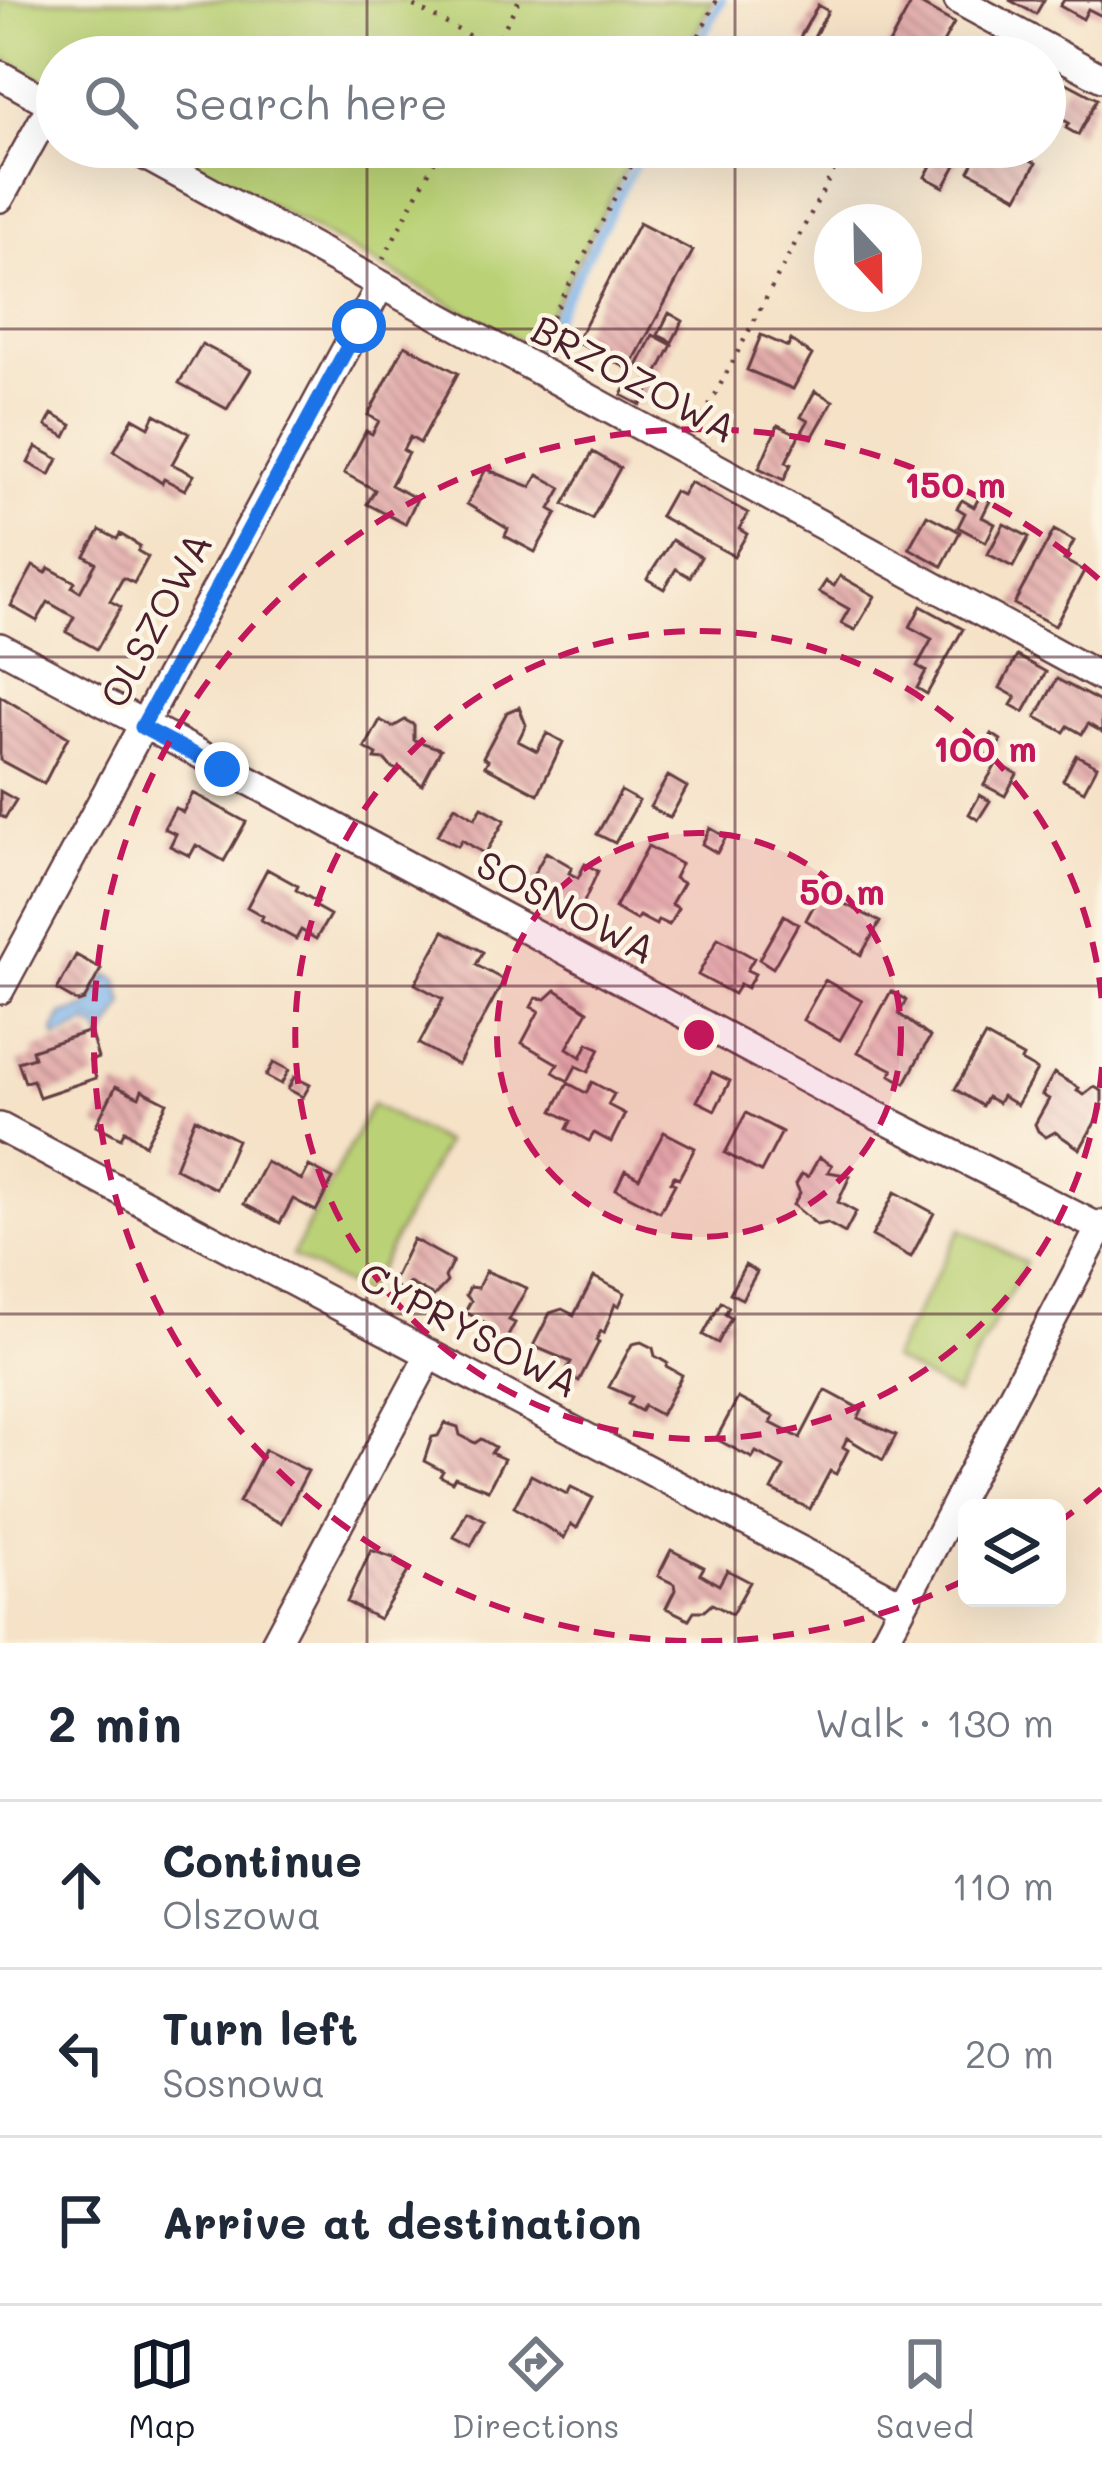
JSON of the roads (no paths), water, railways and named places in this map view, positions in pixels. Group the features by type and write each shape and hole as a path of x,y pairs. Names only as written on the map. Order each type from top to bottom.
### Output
{"street":[{"path":"958,0 1024,36"},
{"path":"1066,58 1102,78"},
{"path":"0,75 36,96"},
{"path":"0,198 36,137"},
{"name":"BRZOZOWA","path":"172,168 382,272 527,366 1102,678"},
{"name":"OLSZOWA","path":"0,990 382,272"},
{"name":"SOSNOWA","path":"0,647 965,1164 1101,1226"},
{"name":"CYPRYSOWA","path":"0,1127 902,1604"},
{"path":"886,1642 1101,1226"},
{"path":"275,1643 430,1354"}],"water":[{"path":"107,974 118,980 124,1005 102,1040 98,1030 87,1024 56,1038 54,1031 62,1015 88,1007"}],"waterway":[{"path":"703,36 722,0"},
{"path":"539,349 634,168"}]}
